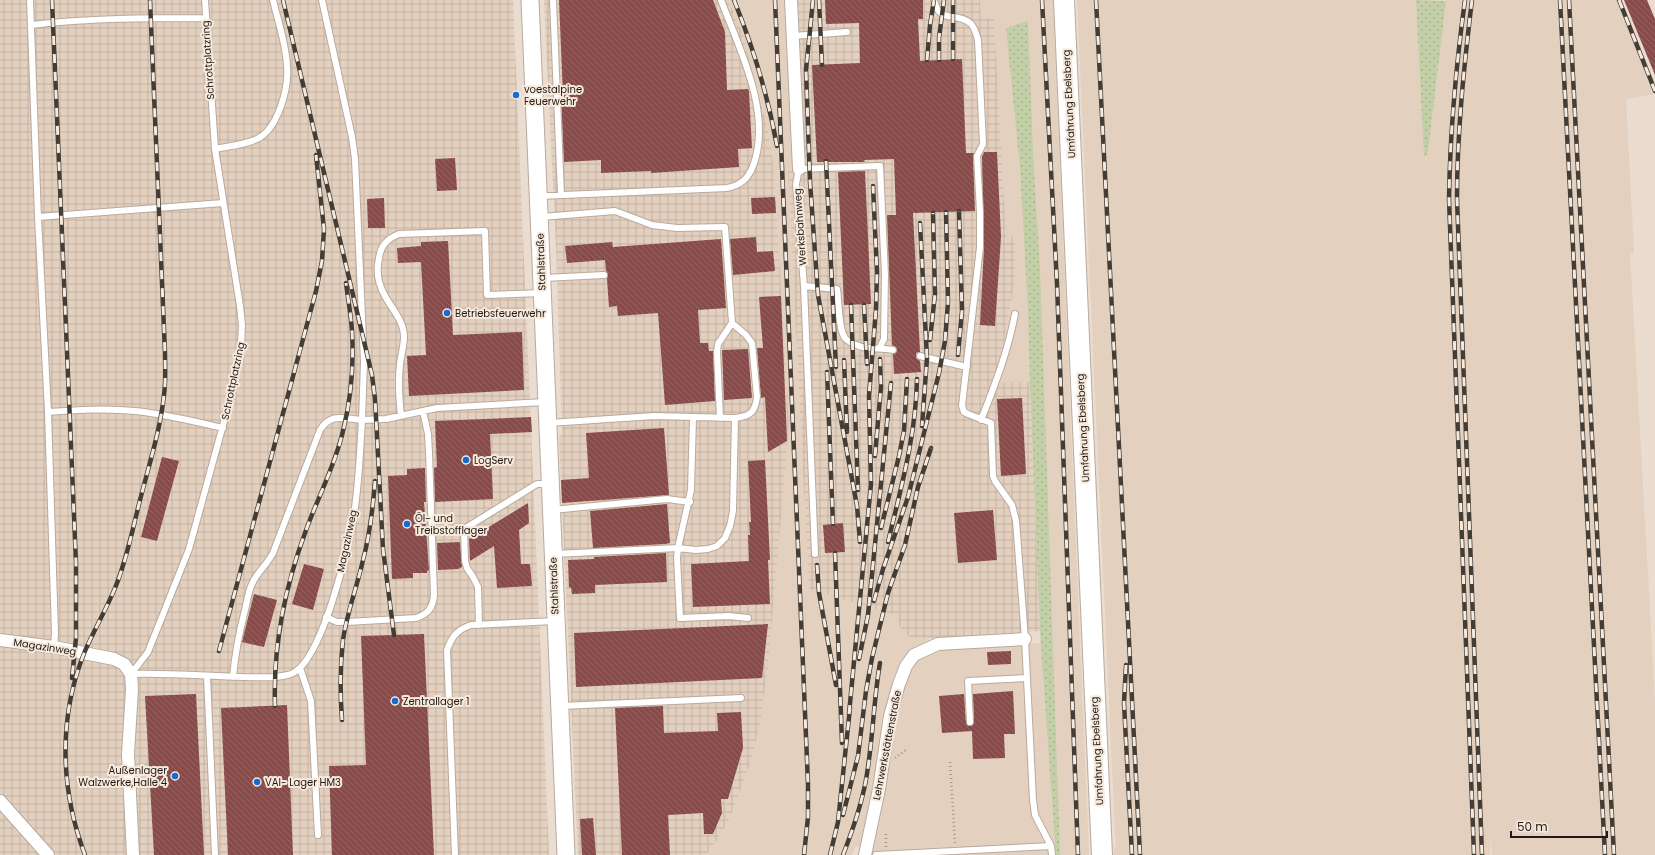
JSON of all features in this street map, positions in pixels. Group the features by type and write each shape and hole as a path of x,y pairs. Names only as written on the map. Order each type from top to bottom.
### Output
{"main road":[{"name":"Umfahrung Ebelsberg","path":"1064,0 1102,855"}],"street":[{"name":"Stahlstraße","path":"530,0 566,855"},
{"name":"Werksbahnweg","path":"792,0 799,169"},
{"name":"Lehrwerkstättenstraße","path":"865,855 879,789 890,716 906,666 914,655 924,649 938,644 1025,639"},
{"name":"Magazinweg","path":"0,640 54,646 114,659 124,664 131,674"},
{"path":"131,674 132,689 128,754 133,855"},
{"path":"0,801 48,855"}],"lane":[{"path":"30,0 38,217 48,412 55,633 54,646"},
{"name":"Schrottplatzring","path":"131,674 148,652 190,549 222,428 241,345 242,325 215,149 205,18 205,0"},
{"path":"215,149 257,139 273,124 279,113 286,81 287,66 273,0"},
{"name":"Magazinweg","path":"300,668 313,649 326,617 342,571 349,543 355,504 362,420 364,362 354,152 348,113 322,0"},
{"path":"553,0 561,195"},
{"path":"538,196 727,188 737,186 744,181 751,171 756,158 759,143 759,124 754,94 747,69 721,0"},
{"path":"934,0 935,8 942,15 969,22 974,28 978,40 983,144 977,156 980,247 962,406 964,412 991,423 994,482 1012,505 1016,521 1025,639 1033,800 1038,822 1051,846 1052,855"},
{"path":"31,25 88,19 205,18"},
{"path":"793,36 847,32"},
{"path":"799,169 880,166 886,275 884,339 880,347"},
{"name":"Werksbahnweg","path":"799,169 796,184 804,286 815,554"},
{"path":"38,217 223,203"},
{"path":"539,217 616,211 643,223 667,227 725,226 732,323 718,344 717,352 720,418"},
{"path":"401,416 398,395 399,370 404,337 403,328 399,318 385,296 379,281 378,271 380,252 383,244 391,237 399,234 485,231 487,295 604,275"},
{"path":"804,286 837,289 842,332 846,340 863,347 880,347 893,350"},
{"path":"981,420 1003,362 1011,337 1015,314"},
{"path":"547,423 654,416 720,418 746,417 752,413 756,405 757,397 752,343 746,335 732,323"},
{"path":"920,356 967,367"},
{"path":"233,677 234,655 251,586 258,574 266,566 273,553 324,423 330,419 338,418 362,420 386,419 437,408 546,402"},
{"path":"48,412 86,409 133,411 172,416 222,428"},
{"path":"326,617 337,622 416,618 424,615 430,610 433,604 434,595 429,453 428,434 424,411"},
{"path":"693,417 690,502 678,548 680,618 729,616 748,618"},
{"path":"553,554 678,548 696,550 708,549 716,546 725,538 730,526 733,511 735,418"},
{"path":"480,625 478,587 467,568 465,561 464,529 538,484 550,484"},
{"path":"551,510 667,499 690,502"},
{"name":"Stahlstraße","path":"455,855 447,650 454,634 471,625 555,620"},
{"path":"131,674 233,677 284,676 293,673 300,668 311,701 318,836"},
{"path":"207,676 215,855"},
{"path":"970,722 968,681 1027,678"},
{"path":"559,706 741,698"},
{"path":"876,855 1051,846"}],"path":[{"path":"950,762 955,851"}],"shaded area":[{"path":"0,0 513,0 549,855 0,855"},
{"path":"544,0 728,0 742,32 767,126 774,170 789,421 787,449 768,664 760,724 750,763 729,820 706,855 578,855 559,437 562,434 556,246"},
{"path":"727,0 786,0 792,166 788,171 809,589 898,616 899,626 920,639 931,638 909,652 901,660 893,678 885,711 870,807 861,846 855,847 852,855 706,855 729,820 749,763 787,449 789,421 774,170 767,126 756,82"},
{"path":"798,0 980,0 981,19 994,19 1006,237 1015,237 1015,279 1002,352 991,384 1030,382 1040,631 920,639 911,638 899,626 898,616 809,589 788,171 805,155"},
{"path":"980,0 1053,0 1089,855 873,855 873,846 883,803 900,704 911,669 917,661 927,653 937,650 1041,643 1030,382 991,385 1002,352 1015,279 1015,237 1006,238 994,19 981,20"},
{"path":"1077,0 1416,0 1424,157 1428,152 1446,0 1622,0 1655,83 1655,94 1626,99 1634,253 1630,253 1655,701 1655,855 1492,855 1490,836 1490,855 1465,855 1464,852 1463,855 1113,855 1116,845"}],"green space":[{"path":"1416,0 1446,1 1428,152 1424,158"},
{"path":"1028,21 1033,153 1040,270 1060,855 1056,855 1040,631 1028,310 1020,167 1006,28"}],"building":[{"path":"559,0 713,0 725,32 727,90 748,89 749,92 752,148 738,149 739,167 651,173 651,171 601,173 601,160 564,162"},
{"path":"825,0 923,0 923,19 918,19 920,61 962,59 966,153 974,153 975,211 913,213 920,352 916,353 916,357 920,361 921,372 894,374 893,354 896,353 897,350 896,347 892,345 887,215 896,215 894,159 864,160 865,162 817,162 812,65 860,63 859,23 826,24"},
{"path":"1624,0 1647,0 1655,19 1655,75"},
{"path":"984,152 997,152 1001,237 995,326 980,325 984,247 982,157"},
{"path":"455,158 457,190 437,191 435,159"},
{"path":"865,171 871,304 844,305 838,172"},
{"path":"775,197 776,213 752,214 751,198"},
{"path":"384,198 385,228 368,228 367,199"},
{"path":"756,237 757,252 773,251 775,271 733,275 730,239"},
{"path":"721,239 726,308 698,310 700,343 708,343 709,351 713,351 715,401 665,405 658,313 618,316 617,306 609,307 608,274 606,271 605,260 567,263 565,246 612,242 613,247"},
{"path":"448,241 453,335 522,332 524,390 409,396 407,356 426,355 421,262 398,263 397,248 421,246 421,242"},
{"path":"781,296 787,441 768,452 765,397 761,398 757,348 763,348 759,297"},
{"path":"748,349 752,398 724,400 722,350"},
{"path":"1022,398 1026,474 1001,476 997,399"},
{"path":"531,417 532,432 490,434 493,499 435,502 434,468 437,467 435,421"},
{"path":"664,428 669,495 562,503 561,480 589,478 586,433"},
{"path":"162,457 179,461 157,541 141,537"},
{"path":"765,460 770,560 768,560 770,604 693,607 691,564 749,561 748,535 750,535 749,522 751,522 748,461"},
{"name":"Öl- und Treibstofflager","path":"425,468 426,502 424,502 429,570 427,573 413,573 413,578 392,579 388,476 407,475 407,469"},
{"path":"528,503 529,523 519,530 521,564 530,564 532,586 497,588 494,546 470,561 469,539"},
{"path":"667,504 670,543 593,548 590,511"},
{"path":"993,510 997,560 958,563 954,513"},
{"path":"843,523 845,552 825,553 823,525"},
{"path":"460,542 462,567 458,569 438,570 437,543"},
{"path":"666,553 667,582 595,585 595,593 572,594 571,587 569,588 568,560"},
{"path":"304,564 324,569 313,610 292,604"},
{"path":"254,594 277,600 264,647 242,642"},
{"path":"768,624 762,678 576,687 574,633"},
{"name":"Zentrallager 1","path":"424,634 434,855 332,855 329,766 366,765 361,636"},
{"path":"1011,651 1011,664 988,665 987,652"},
{"path":"1013,691 1015,734 1004,734 1005,758 973,759 972,731 942,733 939,696 964,694 966,723 968,726 971,726 974,722 973,694"},
{"name":"Außenlager Walzwerke,Halle 4","path":"196,694 204,855 154,855 145,696"},
{"name":"VAI- Lager HM3","path":"287,705 293,855 228,855 221,708"},
{"path":"663,706 664,733 718,731 717,713 741,712 743,748 728,799 721,799 722,813 713,834 704,834 703,813 668,815 670,855 622,855 615,708"},
{"path":"593,818 596,855 582,855 580,819"}],"railway":[{"path":"52,0 76,563 76,638 72,678"},
{"path":"85,855 71,805 67,779 66,753 70,701 76,676 85,651 119,578 126,557 157,436 165,390 165,353 150,0"},
{"path":"283,0 372,375 375,399 383,549 394,635"},
{"path":"734,0 759,72 777,146"},
{"path":"775,0 808,784 808,817 804,855"},
{"path":"813,0 806,70 810,182 818,295 857,506 860,542"},
{"path":"819,0 822,65"},
{"path":"927,60 934,0"},
{"path":"939,60 939,38 944,0"},
{"path":"953,0 953,59"},
{"path":"1042,0 1057,284 1078,855"},
{"path":"1096,0 1140,855"},
{"path":"1465,0 1454,99 1449,199 1474,855"},
{"path":"1472,0 1466,50 1458,149 1457,199 1482,855"},
{"path":"1560,0 1605,855"},
{"path":"1569,0 1614,855"},
{"path":"1619,0 1655,91"},
{"path":"219,651 316,291 322,261 324,229 316,155"},
{"path":"826,161 836,367"},
{"path":"849,714 871,484 869,396 876,309 877,272 873,186"},
{"path":"958,355 962,311 959,211"},
{"path":"874,601 883,569 908,497 939,373 945,341 948,302 946,212"},
{"path":"930,340 935,294 933,213"},
{"path":"920,223 927,358 922,426"},
{"path":"275,706 278,639 281,618 291,576 305,533 340,444 348,407 353,343 346,283"},
{"path":"851,305 858,490"},
{"path":"864,305 867,364"},
{"path":"875,456 881,387 880,359"},
{"path":"844,360 847,432"},
{"path":"827,372 833,524"},
{"path":"881,528 904,431 907,379"},
{"path":"888,542 911,441 917,379"},
{"path":"859,659 868,615 891,383"},
{"path":"843,815 858,756 866,691 872,658 888,593 905,545 918,487 931,448"},
{"path":"342,720 341,660 343,640 347,619 368,540 375,481"},
{"path":"835,553 842,743"},
{"path":"817,565 819,593 836,685"},
{"path":"843,855 856,820 865,785 870,755 880,663"},
{"path":"1126,665 1124,703 1132,855"},
{"path":"830,855 838,822 850,708"}],"place":[{"name":"voestalpine Feuerwehr","path":"516,95"},
{"name":"Betriebsfeuerwehr","path":"447,313"},
{"name":"LogServ","path":"466,460"},
{"name":"Öl- und Treibstofflager","path":"407,524"},
{"name":"Zentrallager 1","path":"395,701"},
{"name":"Außenlager Walzwerke,Halle 4","path":"175,776"},
{"name":"VAI- Lager HM3","path":"257,782"}]}
